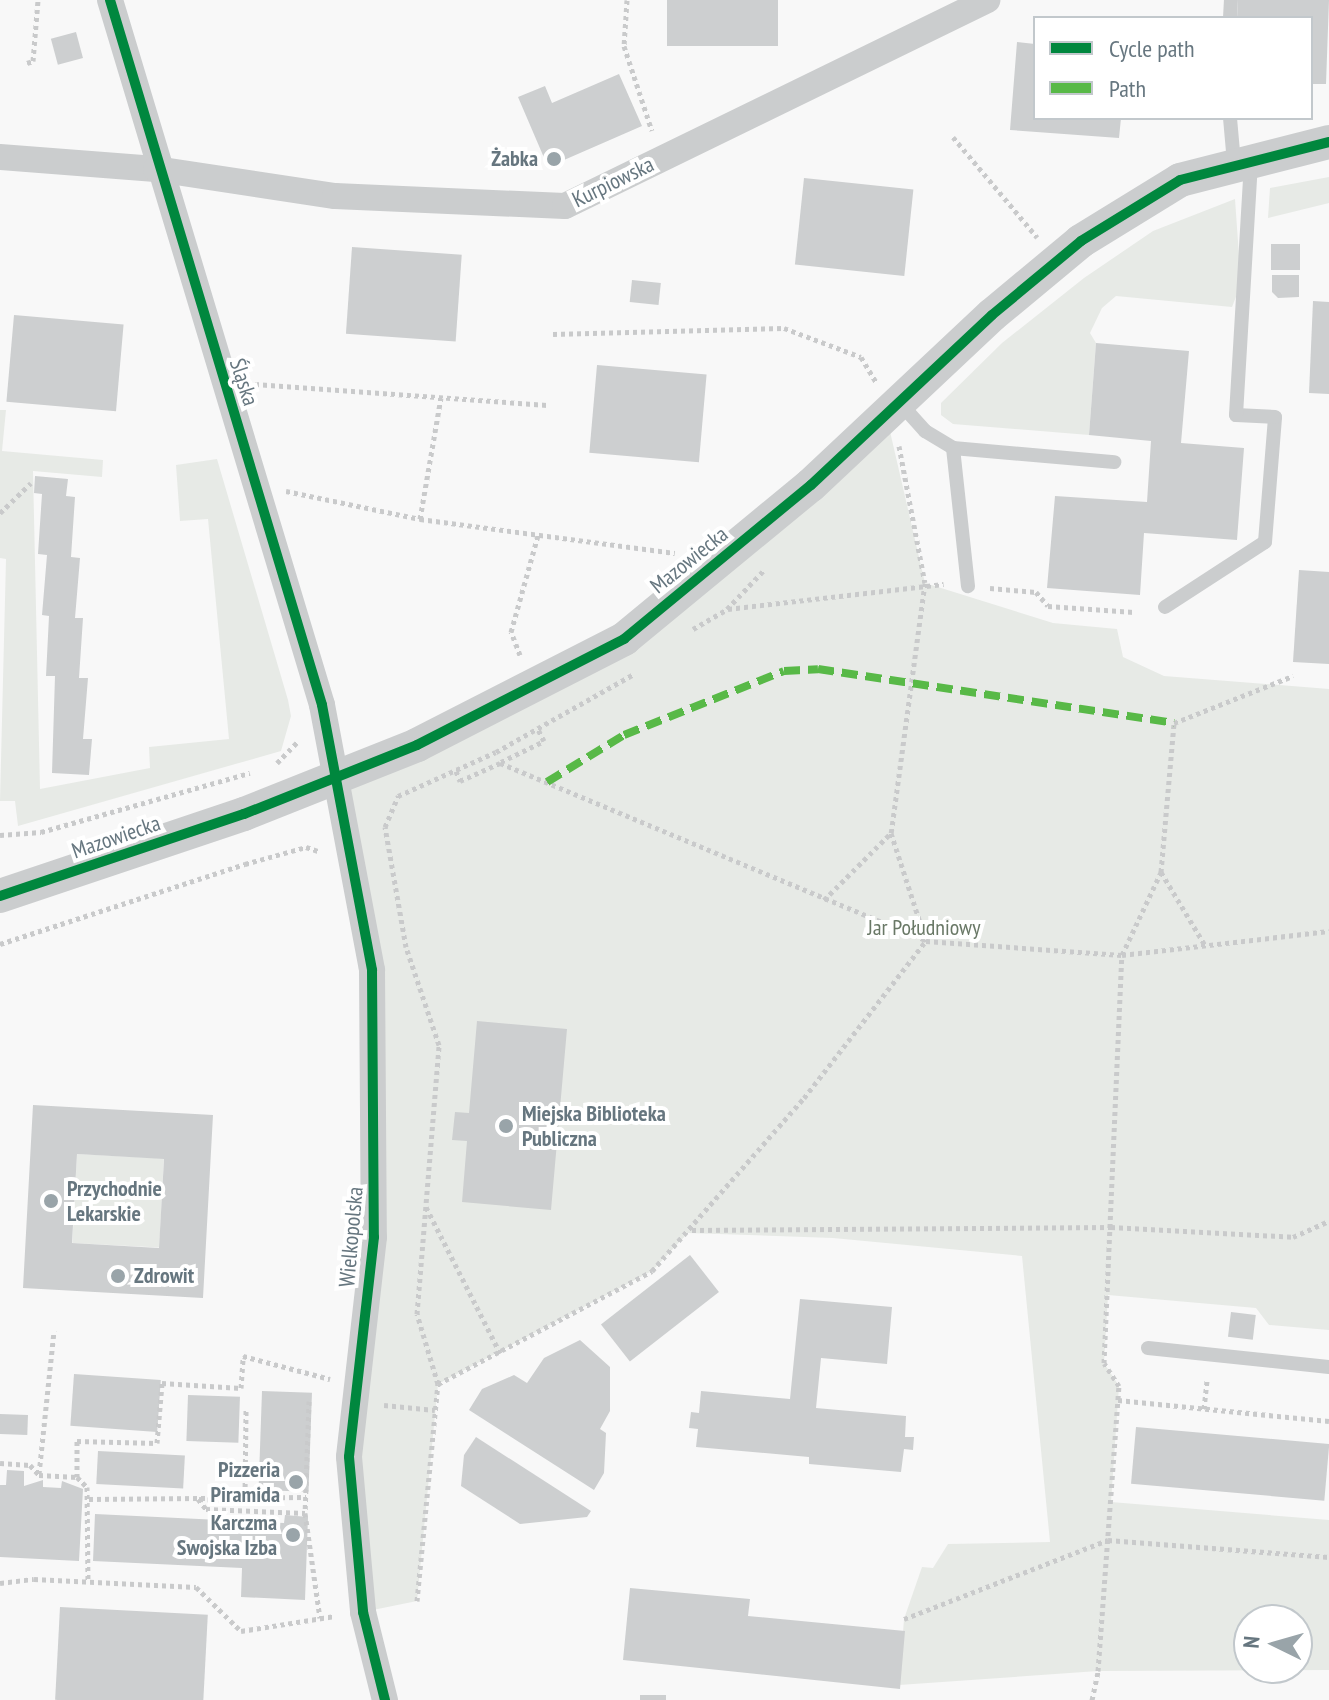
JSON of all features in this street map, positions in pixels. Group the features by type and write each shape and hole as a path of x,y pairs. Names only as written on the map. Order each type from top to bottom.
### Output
{"street":[{"name":"Śląska","path":"110,0 156,169 322,705 337,776"},
{"name":"Kurpiowska","path":"156,169 335,196 565,206 987,0"},
{"name":"Mazowiecka","path":"0,896 125,856 417,745 624,639 811,485 894,389 1081,241 1180,180 1242,161 1329,142"},
{"path":"0,157 156,169"},
{"name":"Wielkopolska","path":"337,776 372,970 374,1237 349,1457 363,1612 385,1700"}],"lane":[{"path":"1165,607 1265,542 1275,417 1236,415 1254,184 1242,161 1231,120"},
{"path":"894,389 925,431 953,448 1114,462"},
{"path":"953,448 968,586"},
{"path":"1148,1348 1329,1367"}],"path":[{"path":"27,63 33,61 38,0"},
{"path":"627,0 624,46 662,159"},
{"path":"953,137 1040,241"},
{"path":"1030,250 1051,232"},
{"path":"553,334 784,328 861,357 878,387 894,389"},
{"path":"252,399 247,384 547,405"},
{"path":"420,519 441,398"},
{"path":"890,444 899,446 925,583 891,833 926,941"},
{"path":"0,513 31,483"},
{"path":"283,501 279,489 420,519 687,555 677,563"},
{"path":"523,664 511,632 538,535"},
{"path":"684,636 727,609 775,559"},
{"path":"727,609 925,583 1036,592 1048,606 1134,612"},
{"path":"417,1601 438,1384 417,1314 439,1045 406,947 385,827 398,796 456,771 538,729 637,672"},
{"path":"1092,1700 1119,1386 1104,1363 1122,955 1161,872 1174,723 1293,676"},
{"path":"272,766 290,753 300,727"},
{"path":"456,771 460,781 544,741 538,729"},
{"path":"500,763 926,941 1122,955 1329,931"},
{"path":"0,835 41,832 257,771"},
{"path":"824,900 891,833"},
{"path":"0,944 306,847 317,848 323,859"},
{"path":"1161,872 1206,947"},
{"path":"438,1384 652,1271 804,1098 926,941"},
{"path":"425,1206 500,1353"},
{"path":"691,1230 1111,1227 1293,1237 1329,1221"},
{"path":"39,1475 54,1331"},
{"path":"1204,1409 1210,1355"},
{"path":"88,1581 89,1499 77,1477 77,1441 157,1443 162,1383 241,1388 243,1356 330,1379 329,1394"},
{"path":"1118,1400 1329,1421"},
{"path":"309,1401 305,1513 320,1618"},
{"path":"373,1404 435,1410"},
{"path":"245,1495 246,1410"},
{"path":"0,1463 30,1465 39,1475 77,1477"},
{"path":"198,1499 245,1495 306,1497"},
{"path":"89,1499 235,1501"},
{"path":"198,1499 206,1509 305,1513"},
{"path":"904,1619 1108,1540 1329,1557"},
{"path":"0,1583 88,1581 196,1587 241,1631 340,1616 338,1601"}],"green space":[{"path":"1329,177 1329,203 1268,218 1270,188"},
{"path":"1235,199 1241,284 1232,307 1116,296 1102,308 1090,333 1096,343 1089,435 953,424 941,415 941,403 1002,343 1084,278 1153,231"},
{"path":"0,410 6,410 2,451 103,460 102,477 33,471 40,789 150,768 149,747 229,739 208,519 180,521 176,465 217,459 288,700 291,716 281,751 18,826 15,801 0,801 6,559 0,558"},
{"name":"Jar Południowy","path":"886,414 925,583 1053,623 1117,629 1123,657 1164,676 1329,689 1329,1330 1269,1325 1256,1308 1108,1295 1104,1363 1119,1386 1111,1502 1329,1520 1329,1670 1313,1670 1313,1604 1233,1604 1233,1670 1098,1671 899,1685 904,1619 922,1567 933,1568 948,1544 1050,1542 1022,1256 833,1238 688,1233 652,1271 438,1384 417,1601 363,1612 349,1457 377,1130 337,776 549,680"},
{"path":"77,1154 164,1159 159,1247 72,1243"}],"building":[{"path":"667,0 778,0 778,46 667,46"},
{"path":"1238,0 1329,0 1326,84 1313,84 1313,16 1237,16"},
{"path":"76,32 83,58 58,65 51,39"},
{"path":"1017,42 1033,44 1033,120 1121,120 1119,138 1010,130"},
{"path":"619,74 642,126 548,167 518,97 545,86 552,103"},
{"path":"804,178 913,189 904,276 795,265"},
{"path":"1271,244 1300,244 1300,270 1271,270"},
{"path":"352,247 462,255 456,341 346,334"},
{"path":"1272,275 1299,275 1299,297 1278,298 1272,292"},
{"path":"632,280 661,283 659,305 630,302"},
{"path":"1313,301 1329,302 1329,394 1309,393"},
{"path":"14,315 124,325 116,411 6,402"},
{"path":"1096,343 1189,351 1181,443 1244,448 1237,540 1144,533 1140,595 1047,588 1055,496 1147,502 1151,441 1089,435"},
{"path":"597,365 707,375 699,462 589,453"},
{"path":"35,476 68,479 66,496 75,497 71,557 80,558 75,618 83,618 79,678 88,678 83,739 92,739 89,775 52,773 55,676 46,676 49,616 42,615 47,555 38,554 42,494 34,493"},
{"path":"1299,570 1329,572 1329,664 1293,662"},
{"name":"Miejska Biblioteka Publiczna","path":"477,1021 567,1029 551,1210 462,1202 467,1141 452,1140 455,1112 469,1113"},
{"name":"Przychodnie Lekarskie","path":"33,1105 213,1115 203,1298 23,1288","holes":["77,1154 164,1159 159,1248 72,1243"]},
{"path":"690,1255 719,1292 630,1362 601,1325"},
{"path":"800,1299 892,1307 887,1364 821,1358 816,1408 906,1416 905,1437 914,1437 913,1450 904,1449 901,1472 809,1464 809,1457 696,1447 698,1429 689,1428 691,1412 699,1413 701,1391 790,1399"},
{"path":"1231,1312 1256,1315 1253,1340 1228,1337"},
{"path":"580,1340 610,1367 610,1411 600,1429 606,1433 604,1473 594,1490 469,1410 482,1389 514,1375 527,1383 544,1358"},
{"path":"74,1374 161,1380 157,1432 70,1426"},
{"path":"262,1391 312,1393 309,1492 259,1490"},
{"path":"188,1395 240,1397 238,1443 186,1441"},
{"path":"0,1414 28,1415 27,1435 0,1434"},
{"path":"1136,1427 1329,1444 1324,1501 1131,1484"},
{"path":"476,1437 591,1511 587,1517 520,1524 461,1486 464,1455"},
{"path":"98,1451 185,1456 183,1489 96,1484"},
{"path":"7,1470 24,1471 24,1486 43,1480 43,1487 61,1488 62,1481 83,1489 79,1561 0,1557 0,1485 6,1485"},
{"path":"95,1514 284,1523 285,1515 308,1517 305,1600 241,1597 242,1568 93,1561"},
{"path":"630,1588 750,1599 748,1616 905,1631 900,1689 623,1660"},
{"path":"60,1607 208,1615 203,1700 55,1700"},
{"path":"640,1695 666,1695 666,1700 640,1700"}],"marked path":[{"path":"547,782 624,735 784,671 818,669 1174,723"}],"cycle path":[{"path":"110,0 322,705 372,970 374,1237 349,1457 363,1612 385,1700"},
{"path":"0,896 244,814 417,745 624,639 811,485 992,315 1081,241 1180,180 1329,142"}],"place":[{"name":"Żabka","path":"554,159"},
{"name":"Miejska Biblioteka Publiczna","path":"506,1126"},
{"name":"Przychodnie Lekarskie","path":"51,1201"},
{"name":"Zdrowit","path":"118,1276"},
{"name":"Pizzeria Piramida","path":"296,1482"},
{"name":"Karczma Swojska Izba","path":"293,1535"}]}
